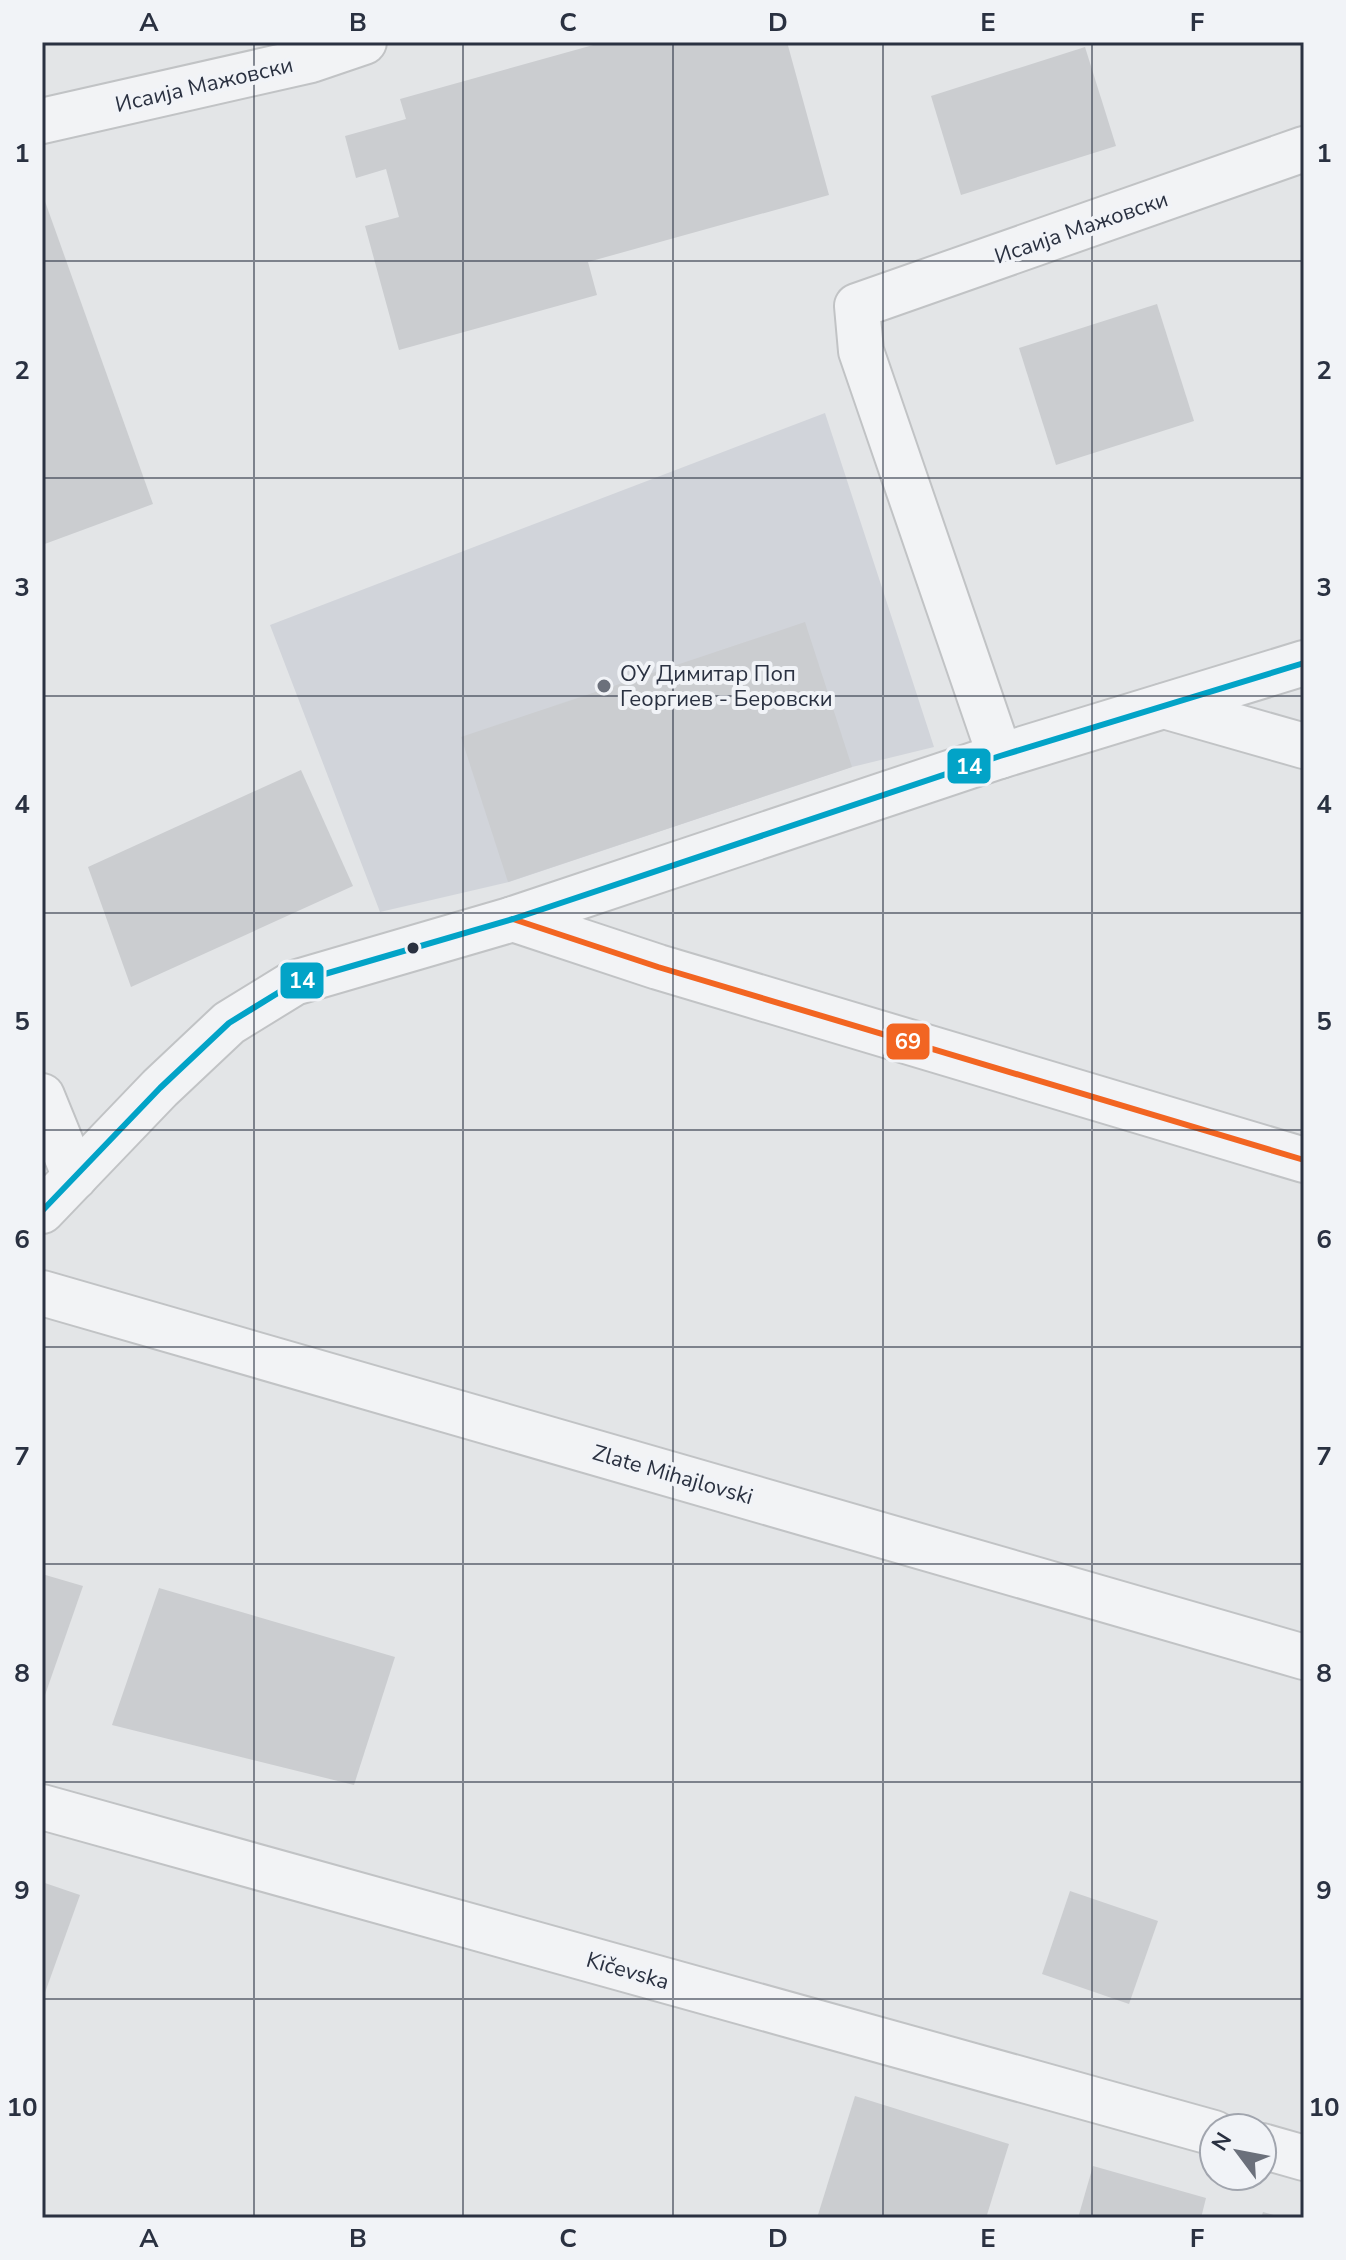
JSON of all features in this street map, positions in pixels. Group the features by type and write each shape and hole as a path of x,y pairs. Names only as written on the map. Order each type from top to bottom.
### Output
{"street":[{"name":"Исаија Мажовски","path":"42,121 311,60 364,42"},
{"name":"Исаија Мажовски","path":"1000,756 861,351 857,306 1304,149"},
{"path":"42,1211 160,1088 229,1023 294,983 513,919 1000,756 1304,663"},
{"path":"1164,706 1304,746"},
{"path":"513,919 658,967 1304,1160"},
{"path":"42,1096 75,1177"},
{"name":"Zlate Mihajlovski","path":"42,1293 1304,1657"},
{"name":"Kičevska","path":"42,1807 1198,2129"},
{"path":"1278,2151 1304,2158"}],"shaded area":[{"name":"ОУ Димитар Поп Георгиев - Беровски","path":"825,413 934,747 852,767 509,882 380,912 270,625"}],"building":[{"path":"604,42 787,42 829,195 588,262 597,295 399,350 365,226 399,217 386,169 356,178 345,136 406,119 400,99"},
{"path":"1085,47 1116,146 961,195 931,96"},
{"path":"42,193 153,504 42,545"},
{"path":"1157,304 1194,421 1056,465 1019,348"},
{"path":"805,622 852,767 508,882 461,737"},
{"path":"301,770 353,886 131,987 88,867"},
{"path":"42,1574 83,1586 44,1698 42,1697"},
{"path":"159,1588 395,1657 354,1785 112,1725"},
{"path":"42,1882 80,1895 42,2001"},
{"path":"1070,1891 1158,1921 1129,2004 1042,1974"},
{"path":"855,2096 1009,2144 986,2218 817,2218"},
{"path":"1093,2166 1206,2198 1201,2218 1078,2218"},
{"path":"1263,2212 1281,2217 1281,2218 1261,2218"}],"transit line":[{"name":"14","path":"42,1211 160,1088 229,1023 294,983 513,919 1000,756 1304,663"},
{"name":"69","path":"513,919 658,967 1304,1160"}],"place":[{"name":"ОУ Димитар Поп Георгиев - Беровски","path":"604,686"}]}
